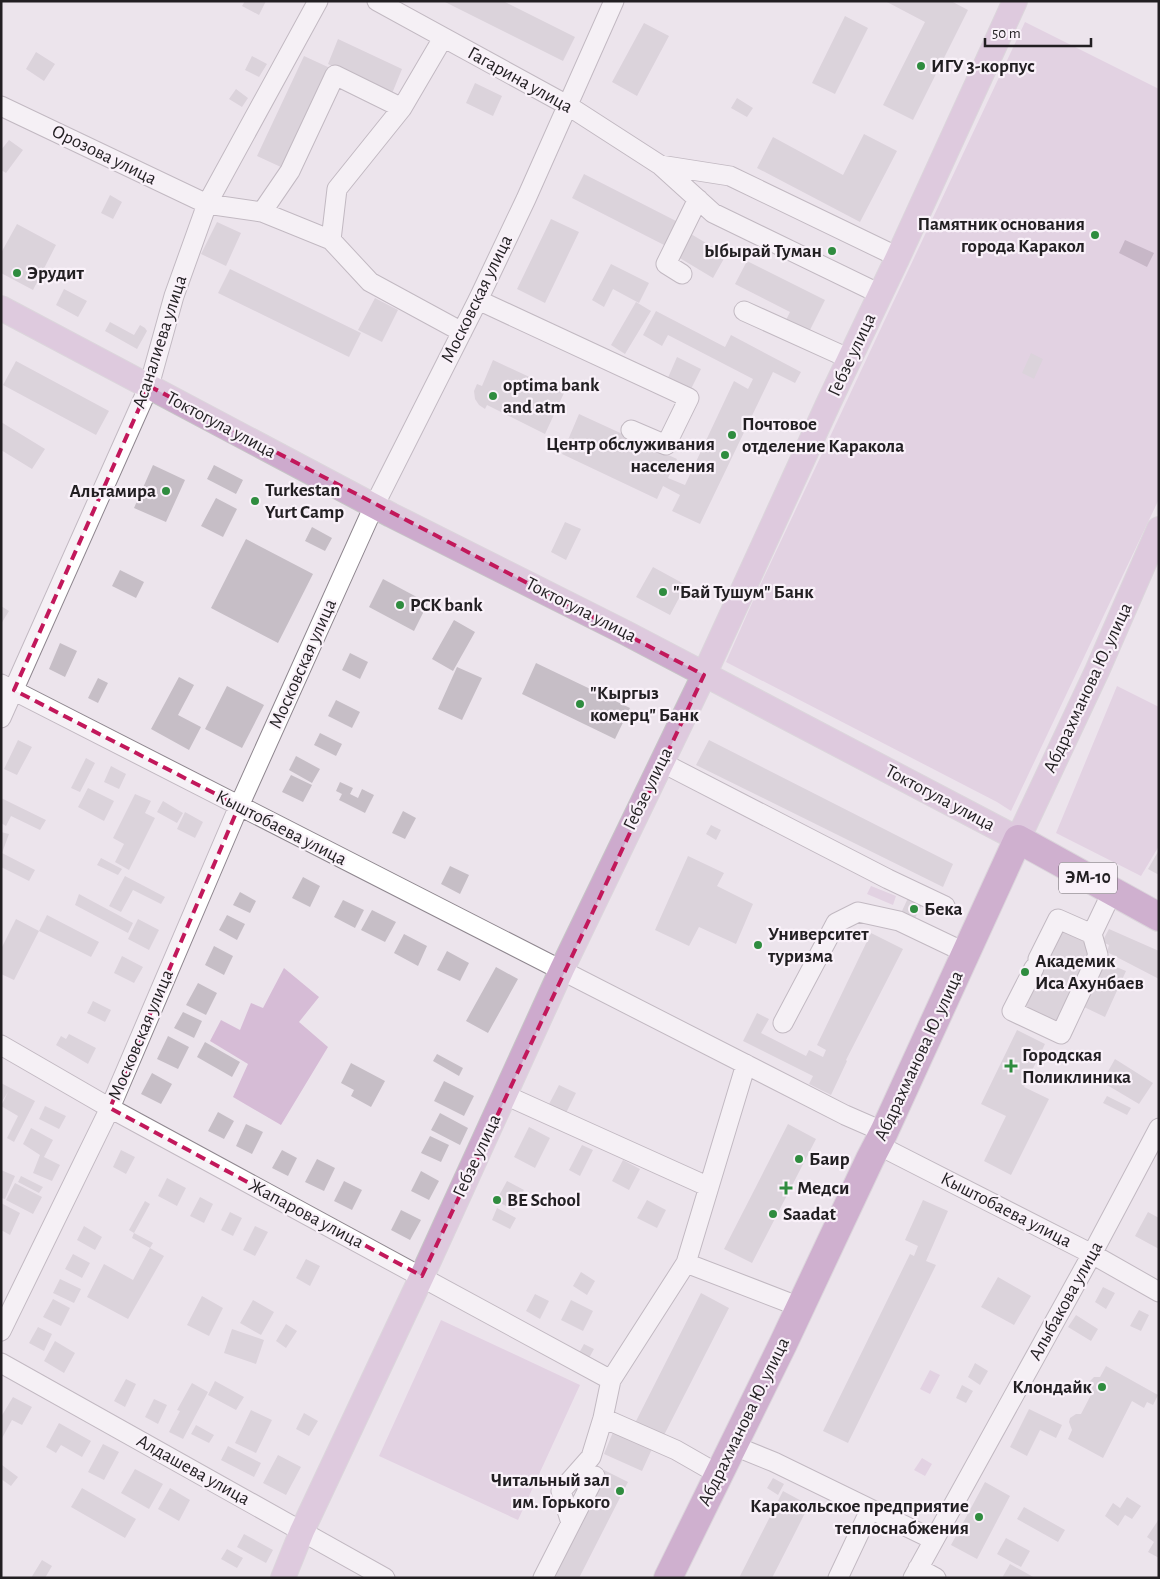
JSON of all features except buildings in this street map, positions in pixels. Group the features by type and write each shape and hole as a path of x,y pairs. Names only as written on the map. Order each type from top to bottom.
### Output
{"highway":[{"name":"Токтогула улица","path":"1018,839 1159,917"},
{"name":"Абдрахманова Ю. улица","path":"668,1578 881,1138 1018,839"}],"main road":[{"name":"Гебзе улица","path":"282,1578 562,969 704,675 1016,1"},
{"name":"Токтогула улица","path":"1,308 374,506 530,584 1018,839"},
{"name":"Абдрахманова Ю. улица","path":"1018,839 1097,671 1159,529"}],"street":[{"name":"Асаналиева улица","path":"1,718 8,687 149,386 174,296 207,204 318,1"},
{"name":"Гагарина улица","path":"377,1 567,105 660,165 713,213 880,294"},
{"name":"Московская улица","path":"1,1331 110,1108 239,806 374,506 478,300 614,1"},
{"path":"443,38 402,108 337,189 331,240 370,282 462,332"},
{"path":"262,212 290,171 335,75 402,108"},
{"name":"Орозова улица","path":"1,106 207,204 262,212 331,240"},
{"name":"Гагарина улица","path":"660,165 730,176 898,257"},
{"path":"682,274 666,264 698,199"},
{"path":"478,300 689,398 666,445 631,430"},
{"path":"744,311 850,359"},
{"name":"Кыштобаева улица","path":"8,687 845,1115 881,1138 1159,1292"},
{"path":"661,762 945,906"},
{"path":"1092,934 1058,919 1012,1011 1061,1034 1098,955 1092,934 1112,892"},
{"path":"782,1023 836,923 858,912 899,921 966,953"},
{"name":"Жапарова улица","path":"1,1045 110,1108 612,1380"},
{"path":"571,1523 562,1490 591,1457 612,1380 686,1263 746,1064"},
{"path":"505,1095 709,1187"},
{"name":"Алыбакова улица","path":"916,1573 1092,1254 1159,1128"},
{"path":"686,1263 800,1307"},
{"name":"Алдашева улица","path":"1,1363 384,1578"},
{"path":"603,1418 676,1450 718,1474"},
{"path":"732,1445 774,1462 934,1540"},
{"path":"543,1578 594,1476"},
{"path":"838,1578 870,1510"},
{"path":"916,1573 936,1578"}],"highlighted area":[{"path":"149,386 704,675 422,1276 110,1108 239,806 14,690"}],"shaded area":[{"path":"1025,22 1159,89 1159,499 1011,811 726,662 756,594"},
{"path":"1125,240 1154,253 1147,267 1119,253"},
{"path":"1117,686 1159,707 1159,846 1141,876 1056,833"},
{"path":"871,886 896,896 893,905 867,894"},
{"path":"284,968 319,997 299,1022 328,1047 281,1125 233,1097 248,1064 210,1041 221,1020 240,1030 251,1003 263,1008"},
{"path":"441,1320 580,1385 518,1520 379,1456"},
{"path":"930,1370 940,1375 930,1394 920,1389"},
{"path":"922,1458 932,1464 925,1476 914,1470"}],"place":[{"name":"ИГУ 3-корпус","path":"921,66"},
{"name":"Памятник основания города Каракол","path":"1095,235"},
{"name":"Ыбырай Туман","path":"832,251"},
{"name":"Эрудит","path":"17,273"},
{"name":"optima bank and atm","path":"493,396"},
{"name":"Почтовое отделение Каракола","path":"732,435"},
{"name":"Центр обслуживания населения","path":"725,455"},
{"name":"Альтамира","path":"166,491"},
{"name":"Turkestan Yurt Camp","path":"255,501"},
{"name":"\"Бай Тушум\" Банк","path":"663,592"},
{"name":"PCK bank","path":"400,605"},
{"name":"\"Кыргыз комерц\" Банк","path":"580,704"},
{"name":"Бека","path":"914,909"},
{"name":"Университет туризма","path":"758,945"},
{"name":"Академик Иса Ахунбаев","path":"1025,972"},
{"name":"Городская Поликлиника","path":"1011,1066"},
{"name":"Баир","path":"799,1159"},
{"name":"Медси","path":"786,1188"},
{"name":"BE School","path":"497,1200"},
{"name":"Saadat","path":"773,1214"},
{"name":"Клондайк","path":"1102,1387"},
{"name":"Читальный зал им. Горького","path":"620,1491"},
{"name":"Каракольское предприятие теплоснабжения","path":"979,1517"}]}
